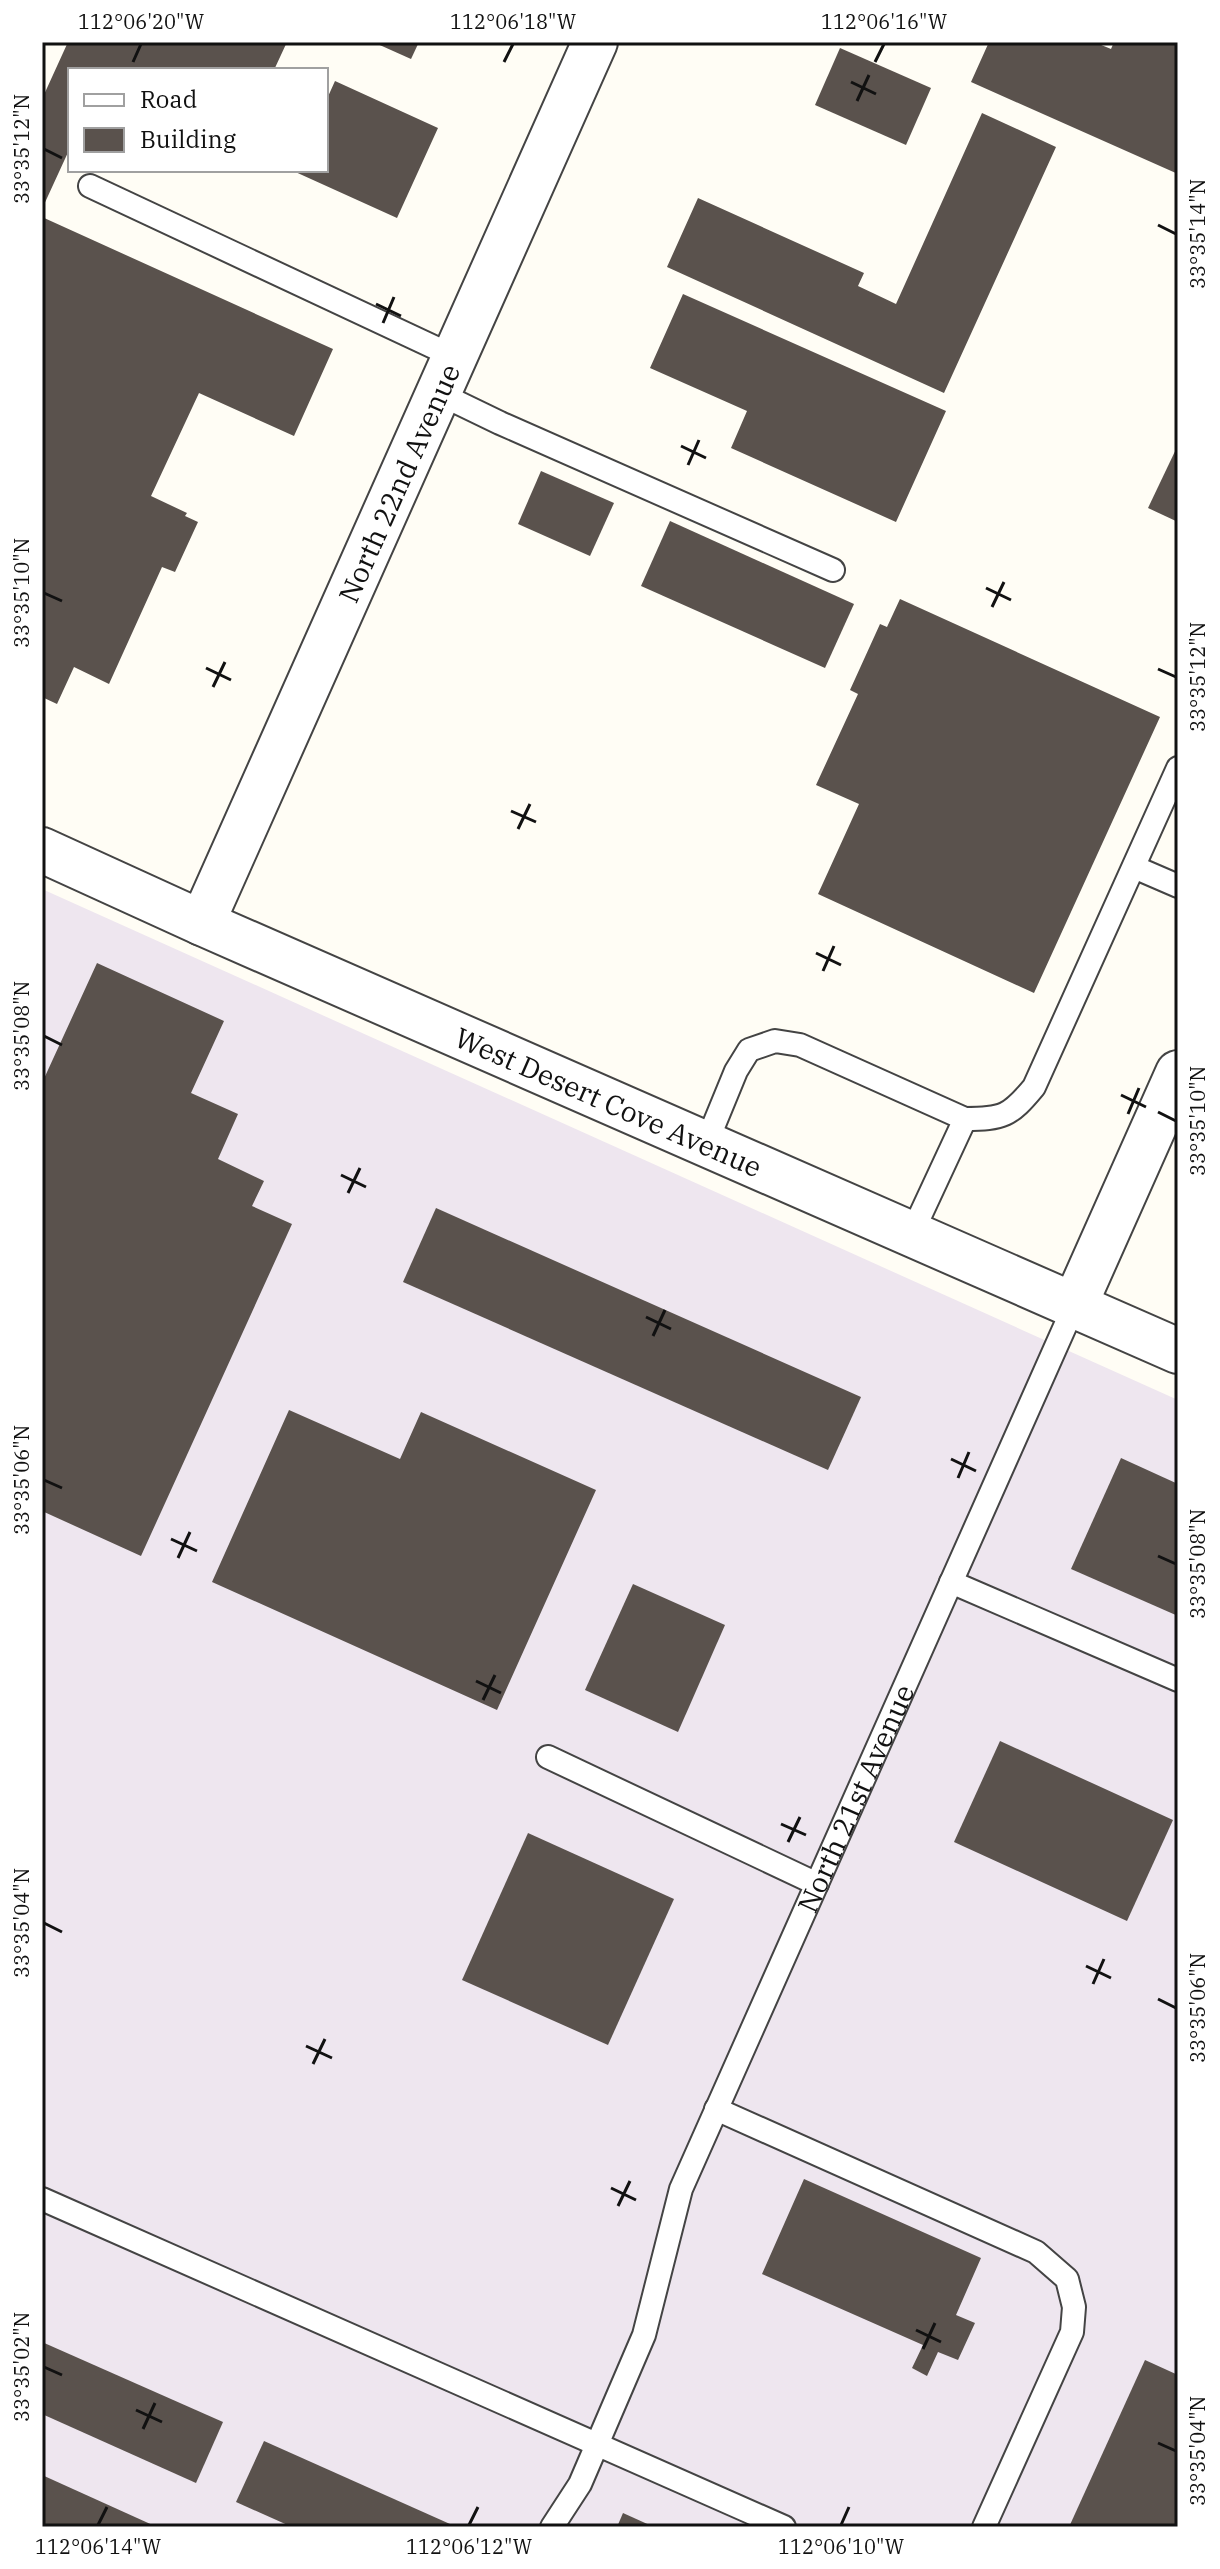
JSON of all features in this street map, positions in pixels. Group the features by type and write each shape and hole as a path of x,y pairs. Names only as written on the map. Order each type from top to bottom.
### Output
{"street":[{"name":"North 22nd Avenue","path":"202,923 595,42"},
{"name":"West Desert Cove Avenue","path":"42,850 1178,1351"},
{"name":"North 21st Avenue","path":"1075,1304 1178,1073"}],"lane":[{"path":"90,186 447,375 500,423 833,570"},
{"path":"706,1144 736,1071 749,1050 775,1041 800,1045 965,1119 993,1119 1016,1109 1034,1087 1178,768"},
{"path":"1134,867 1178,886"},
{"path":"912,1233 965,1119"},
{"name":"North 21st Avenue","path":"552,2527 580,2484 644,2335 681,2189 1075,1304"},
{"path":"951,1582 1178,1680"},
{"path":"548,1757 817,1884"},
{"path":"716,2109 1036,2252 1067,2279 1074,2307 1072,2332 984,2527"},
{"path":"42,2199 784,2527"}],"shaded area":[{"path":"42,889 1178,1400 1178,2527 42,2527"}],"building":[{"path":"68,42 287,42 275,68 68,68 68,152 42,209 42,99"},
{"path":"373,42 419,42 411,59"},
{"path":"989,42 1094,42 1111,49 1114,42 1178,42 1178,174 971,82"},
{"path":"840,48 931,88 906,145 815,105"},
{"path":"335,81 438,128 397,218 295,172 328,172 328,97"},
{"path":"982,113 1056,147 944,393 667,267 698,198 864,273 858,286 896,304"},
{"path":"42,217 333,349 294,436 199,393 151,496 187,513 185,516 198,522 175,572 162,567 109,684 74,667 57,704 42,697"},
{"path":"683,294 946,411 896,522 731,448 747,411 650,368"},
{"path":"1178,445 1178,522 1148,508"},
{"path":"541,471 614,503 590,556 518,524"},
{"path":"670,521 854,604 825,668 641,586"},
{"path":"900,599 1160,717 1034,993 818,894 859,804 816,785 858,694 850,690 880,624 887,627"},
{"path":"97,963 224,1021 191,1093 238,1114 218,1159 264,1181 252,1206 292,1224 141,1556 42,1511 42,1083"},
{"path":"436,1208 861,1397 828,1470 403,1282"},
{"path":"289,1410 400,1459 421,1412 596,1490 497,1710 212,1582"},
{"path":"1121,1458 1178,1484 1178,1616 1071,1569"},
{"path":"633,1584 725,1625 678,1732 585,1690"},
{"path":"1000,1741 1173,1820 1127,1921 954,1842"},
{"path":"528,1833 674,1899 608,2045 462,1980"},
{"path":"804,2179 981,2258 956,2315 975,2323 958,2360 938,2352 927,2376 912,2368 923,2345 762,2274"},
{"path":"42,2342 223,2422 196,2483 42,2414"},
{"path":"1145,2360 1178,2375 1178,2527 1069,2527"},
{"path":"264,2441 450,2524 449,2527 292,2527 236,2502"},
{"path":"42,2475 157,2527 42,2527"},
{"path":"623,2513 654,2527 617,2527"}]}
